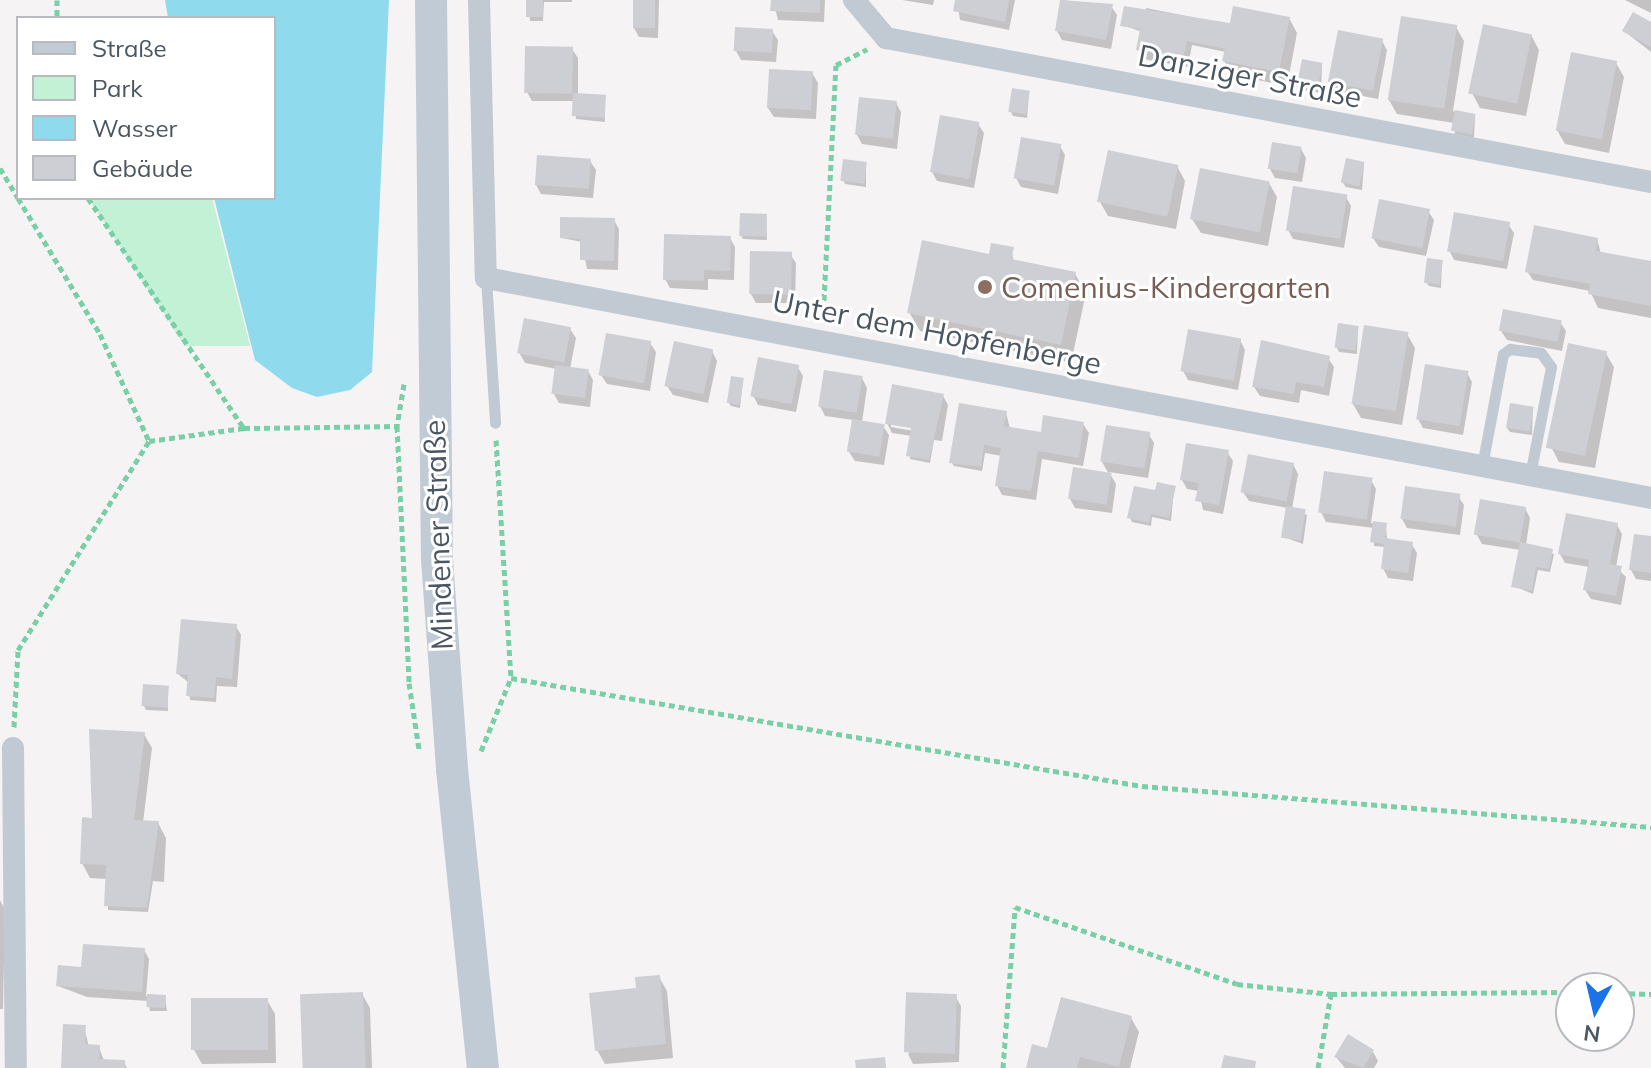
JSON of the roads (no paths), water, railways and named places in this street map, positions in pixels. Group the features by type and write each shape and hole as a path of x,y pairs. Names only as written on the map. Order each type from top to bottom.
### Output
{"main road":[{"name":"Mindener Straße","path":"431,0 437,573 483,1068"}],"street":[{"path":"479,0 486,278"},
{"name":"Danziger Straße","path":"854,0 886,38 1651,182"},
{"name":"Unter dem Hopfenberge","path":"486,278 1651,498"},
{"path":"13,748 16,1068"}],"lane":[{"path":"486,278 495,423"},
{"path":"1482,466 1503,354 1510,349 1541,353 1551,367 1530,475"}],"water":[{"path":"165,0 389,0 372,372 350,390 317,397 292,388 255,360 215,200 276,200 276,16 168,16"}],"place":[{"name":"Comenius-Kindergarten","path":"985,287"}]}
